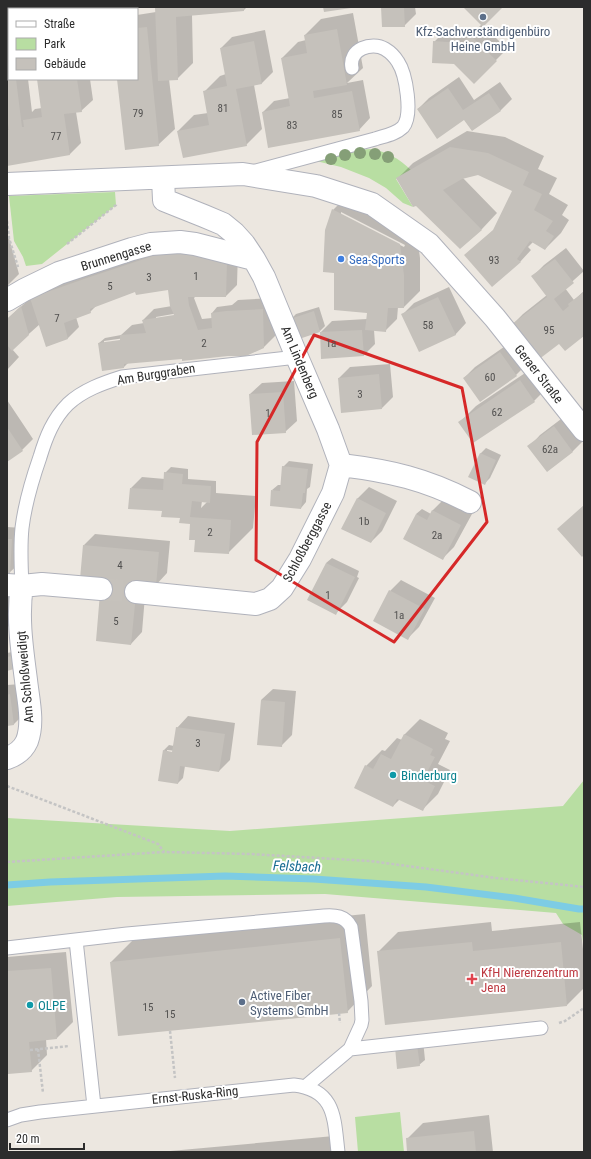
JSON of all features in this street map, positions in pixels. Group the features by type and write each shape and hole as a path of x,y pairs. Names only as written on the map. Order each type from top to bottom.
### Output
{"street":[{"name":"Geraer Straße","path":"7,184 243,174 316,186 372,204 429,244 495,318 584,430"},
{"name":"Am Lindenberg","path":"163,178 164,200 223,224 244,244 254,259 264,277 342,465"},
{"name":"Brunnengasse","path":"7,300 59,273 151,244 180,242 195,244 254,259"},
{"path":"342,465 402,475 424,481 470,502"},
{"name":"Schloßberggasse","path":"136,592 256,604 270,599 282,588 300,559 333,493 342,465"},
{"path":"14,585 42,584 101,589"},
{"name":"Am Schloßweidigt","path":"7,758 21,751 27,740 29,732 29,710 20,633 19,610 14,585"}],"lane":[{"path":"243,174 375,139 398,131 406,122 408,109 407,96 401,68 394,55 385,48 379,46 365,48 354,52 351,63 352,68"},
{"name":"Am Burggraben","path":"14,585 29,488 48,432 54,420 69,403 100,384 122,377 297,357"},
{"path":"7,948 324,916 335,916 346,920 351,927 361,1006 361,1025 350,1049 305,1087"},
{"path":"76,940 94,1106"},
{"path":"350,1049 542,1028"},
{"name":"Ernst-Ruska-Ring","path":"7,1120 20,1114 294,1085 311,1089 319,1094 329,1105 333,1115 338,1152"}],"path":[{"path":"66,244 116,205 114,179"},
{"path":"7,221 9,238 20,274"},
{"path":"7,786 158,844 164,852"},
{"path":"7,862 164,852 250,854 370,861 496,878 584,887"},
{"path":"542,1028 565,1021 584,1008"},
{"path":"170,1031 177,1097"},
{"path":"30,1050 87,1044"},
{"path":"38,1049 45,1111"}],"highlighted area":[{"path":"314,335 462,388 487,522 394,642 256,560 257,442"}],"green space":[{"path":"370,149 392,156 411,170 396,179 413,207 403,203 386,188 369,178 341,167 316,161 355,150"},
{"path":"115,192 116,205 42,264 26,266 14,241 9,196"},
{"path":"584,780 584,949 582,935 563,924 556,913 325,894 117,897 7,906 7,818 230,831 563,806"},
{"path":"400,1112 404,1152 358,1152 355,1117"}],"building":[{"path":"7,7 18,7 8,8 8,23"},
{"path":"155,7 244,7 244,11 176,17 178,80 158,81"},
{"path":"323,7 351,7 351,8 324,12"},
{"path":"381,7 404,7 405,27 382,27"},
{"name":"Kfz-Sachverständigenbüro Heine GmbH","path":"463,7 503,7 483,27"},
{"path":"147,27 159,146 125,150 117,80 138,80 138,28"},
{"path":"337,29 347,85 313,91 314,98 352,91 360,131 268,148 262,112 290,106 281,58 307,53 304,35"},
{"path":"470,35 497,61 474,84 454,64 432,63 433,41 462,43"},
{"path":"254,41 262,84 236,89 247,146 183,158 177,131 209,125 203,91 227,86 220,48"},
{"path":"7,46 8,80 16,80 22,127 24,127 23,120 42,117 37,80 77,80 82,112 64,114 70,155 7,166 7,130 9,130 7,118"},
{"path":"448,88 463,110 489,93 501,111 472,131 464,120 437,139 417,109"},
{"path":"450,147 488,153 529,172 523,185 542,194 534,210 553,221 546,231 554,236 545,250 530,241 517,259 521,262 492,287 464,255 493,230 512,191 478,175 462,179 443,190 482,230 460,249 416,206 413,207 396,178"},
{"path":"332,209 400,244 404,275 404,308 388,308 386,332 365,330 367,313 334,310 334,273 323,272 325,230"},
{"path":"162,253 184,253 227,262 226,297 188,297 189,305 198,330 212,328 211,313 263,309 264,348 246,356 124,364 124,368 102,371 98,343 120,340 120,335 146,333 142,320 174,315 170,306 168,290 136,295 135,292 90,309 91,313 64,323 68,339 46,347 30,298"},
{"path":"555,259 574,283 554,299 563,311 569,306 568,304 584,292 584,336 565,351 559,344 538,360 511,325 547,297 531,276"},
{"path":"438,297 456,335 419,352 401,314"},
{"path":"21,306 29,335 12,351 7,345 7,319"},
{"path":"314,311 320,332 296,340 290,319"},
{"path":"362,330 364,356 321,359 320,332"},
{"path":"500,352 517,376 480,402 463,378"},
{"path":"379,374 382,409 341,413 338,378"},
{"path":"520,380 535,402 473,443 458,422"},
{"path":"283,392 286,433 252,435 249,394"},
{"path":"554,426 573,452 547,472 527,446"},
{"path":"7,427 23,451 7,462"},
{"path":"480,453 496,460 485,485 468,477"},
{"path":"282,466 308,469 301,509 270,506 271,490 280,491"},
{"path":"164,472 183,474 182,484 211,486 210,503 192,501 190,517 231,520 229,554 194,552 195,540 189,540 190,524 179,523 180,518 161,517 162,511 128,509 130,488 163,490"},
{"path":"357,498 386,513 371,543 341,529"},
{"path":"584,505 584,555 582,557 557,529"},
{"path":"432,510 461,525 443,560 403,539 416,514 427,520"},
{"path":"7,539 12,539 10,574 7,574"},
{"path":"83,545 159,552 156,586 137,584 131,645 96,641 101,581 80,579"},
{"path":"326,563 355,577 336,615 307,600"},
{"path":"389,590 425,609 408,640 373,621"},
{"path":"12,656 14,669 7,671 7,657"},
{"path":"10,694 14,725 7,726 7,695"},
{"path":"261,700 285,702 282,747 257,745"},
{"path":"176,727 225,734 219,772 180,766 178,784 158,781 163,750 172,752"},
{"name":"Binderburg","path":"404,734 433,749 430,755 435,757 423,780 435,786 423,811 397,799 393,807 354,788 365,765 373,769 381,754 391,759"},
{"path":"340,938 348,1013 118,1036 110,962"},
{"name":"KfH Nierenzentrum Jena","path":"472,942 473,951 561,942 567,1006 385,1025 377,951"},
{"name":"OLPE","path":"51,968 57,1039 29,1042 32,1072 8,1074 7,971"},
{"path":"417,1045 420,1066 397,1069 395,1047"},
{"path":"474,1131 476,1152 407,1152 406,1138"}],"waterway":[{"name":"Felsbach","path":"7,885 50,882 225,876 314,879 426,887 514,898 584,909"}],"tunnel":[{"path":"101,589 136,592"}],"place":[{"name":"Kfz-Sachverständigenbüro Heine GmbH","path":"483,17"},
{"name":"Sea-Sports","path":"341,259"},
{"name":"Binderburg","path":"393,775"},
{"name":"KfH Nierenzentrum Jena","path":"472,979"},
{"name":"Active Fiber Systems GmbH","path":"242,1002"},
{"name":"OLPE","path":"30,1005"}]}
